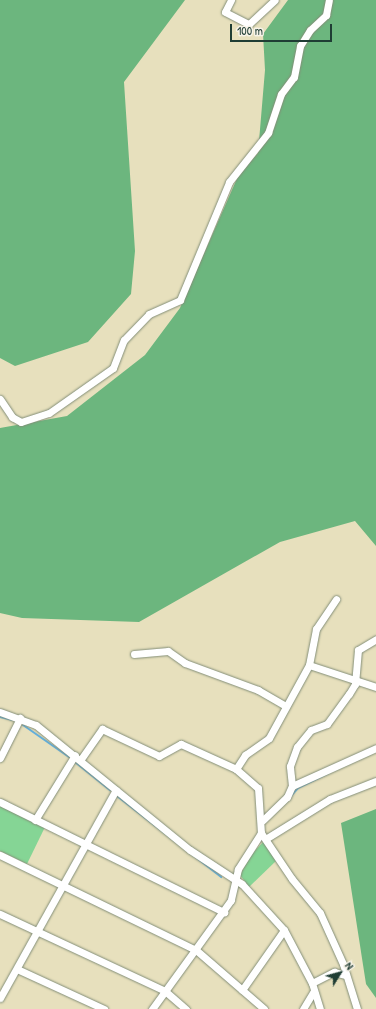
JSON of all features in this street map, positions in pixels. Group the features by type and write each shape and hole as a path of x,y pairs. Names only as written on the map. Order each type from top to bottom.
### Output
{"street":[{"path":"231,0 225,12 249,24 275,0"},
{"path":"0,399 12,417 21,422 48,413 113,368 124,340 149,314 180,300 229,182 268,133 281,94 294,77 300,46 310,30 326,15 329,0"},
{"path":"236,769 245,755 269,738 310,665 316,629 336,599"},
{"path":"263,820 287,797 292,786 290,766 297,747 311,730 327,724 349,694 355,680 358,650 376,640"},
{"path":"134,654 168,651 185,664 258,690 286,706"},
{"path":"310,665 376,687"},
{"path":"0,712 36,725 78,757 190,850 235,879 284,930 312,983 320,1009"},
{"path":"0,758 20,718"},
{"path":"35,820 78,757 102,729 155,756 162,756 181,744 236,769 256,784 263,820 264,835 292,879 320,913 357,1009"},
{"path":"292,786 376,748"},
{"path":"152,1009 224,912 236,889 235,879 264,835 330,800 376,781"},
{"path":"0,998 3,988 17,969 116,790"},
{"path":"0,802 86,846 224,912"},
{"path":"0,855 196,950 264,1009"},
{"path":"0,914 165,992 186,1009"},
{"path":"242,990 284,930"},
{"path":"17,969 104,1009"},
{"path":"312,983 334,972 345,975"},
{"path":"303,1009 314,991"}],"green space":[{"path":"0,0 185,0 124,82 135,251 131,294 88,342 15,366 0,358"},
{"path":"288,0 376,0 376,546 355,521 280,542 139,622 22,618 0,613 0,428 67,416 145,355 180,308 239,174 258,153 265,70 263,34"},
{"path":"0,806 45,827 27,864 0,851"},
{"path":"376,809 376,998 366,984 341,823"},
{"path":"265,840 277,860 249,887 240,875 251,855"}],"waterway":[{"path":"0,717 12,720"},
{"path":"23,725 69,757"},
{"path":"75,762 110,790"},
{"path":"290,797 298,788 329,773"},
{"path":"117,796 221,877"}]}
